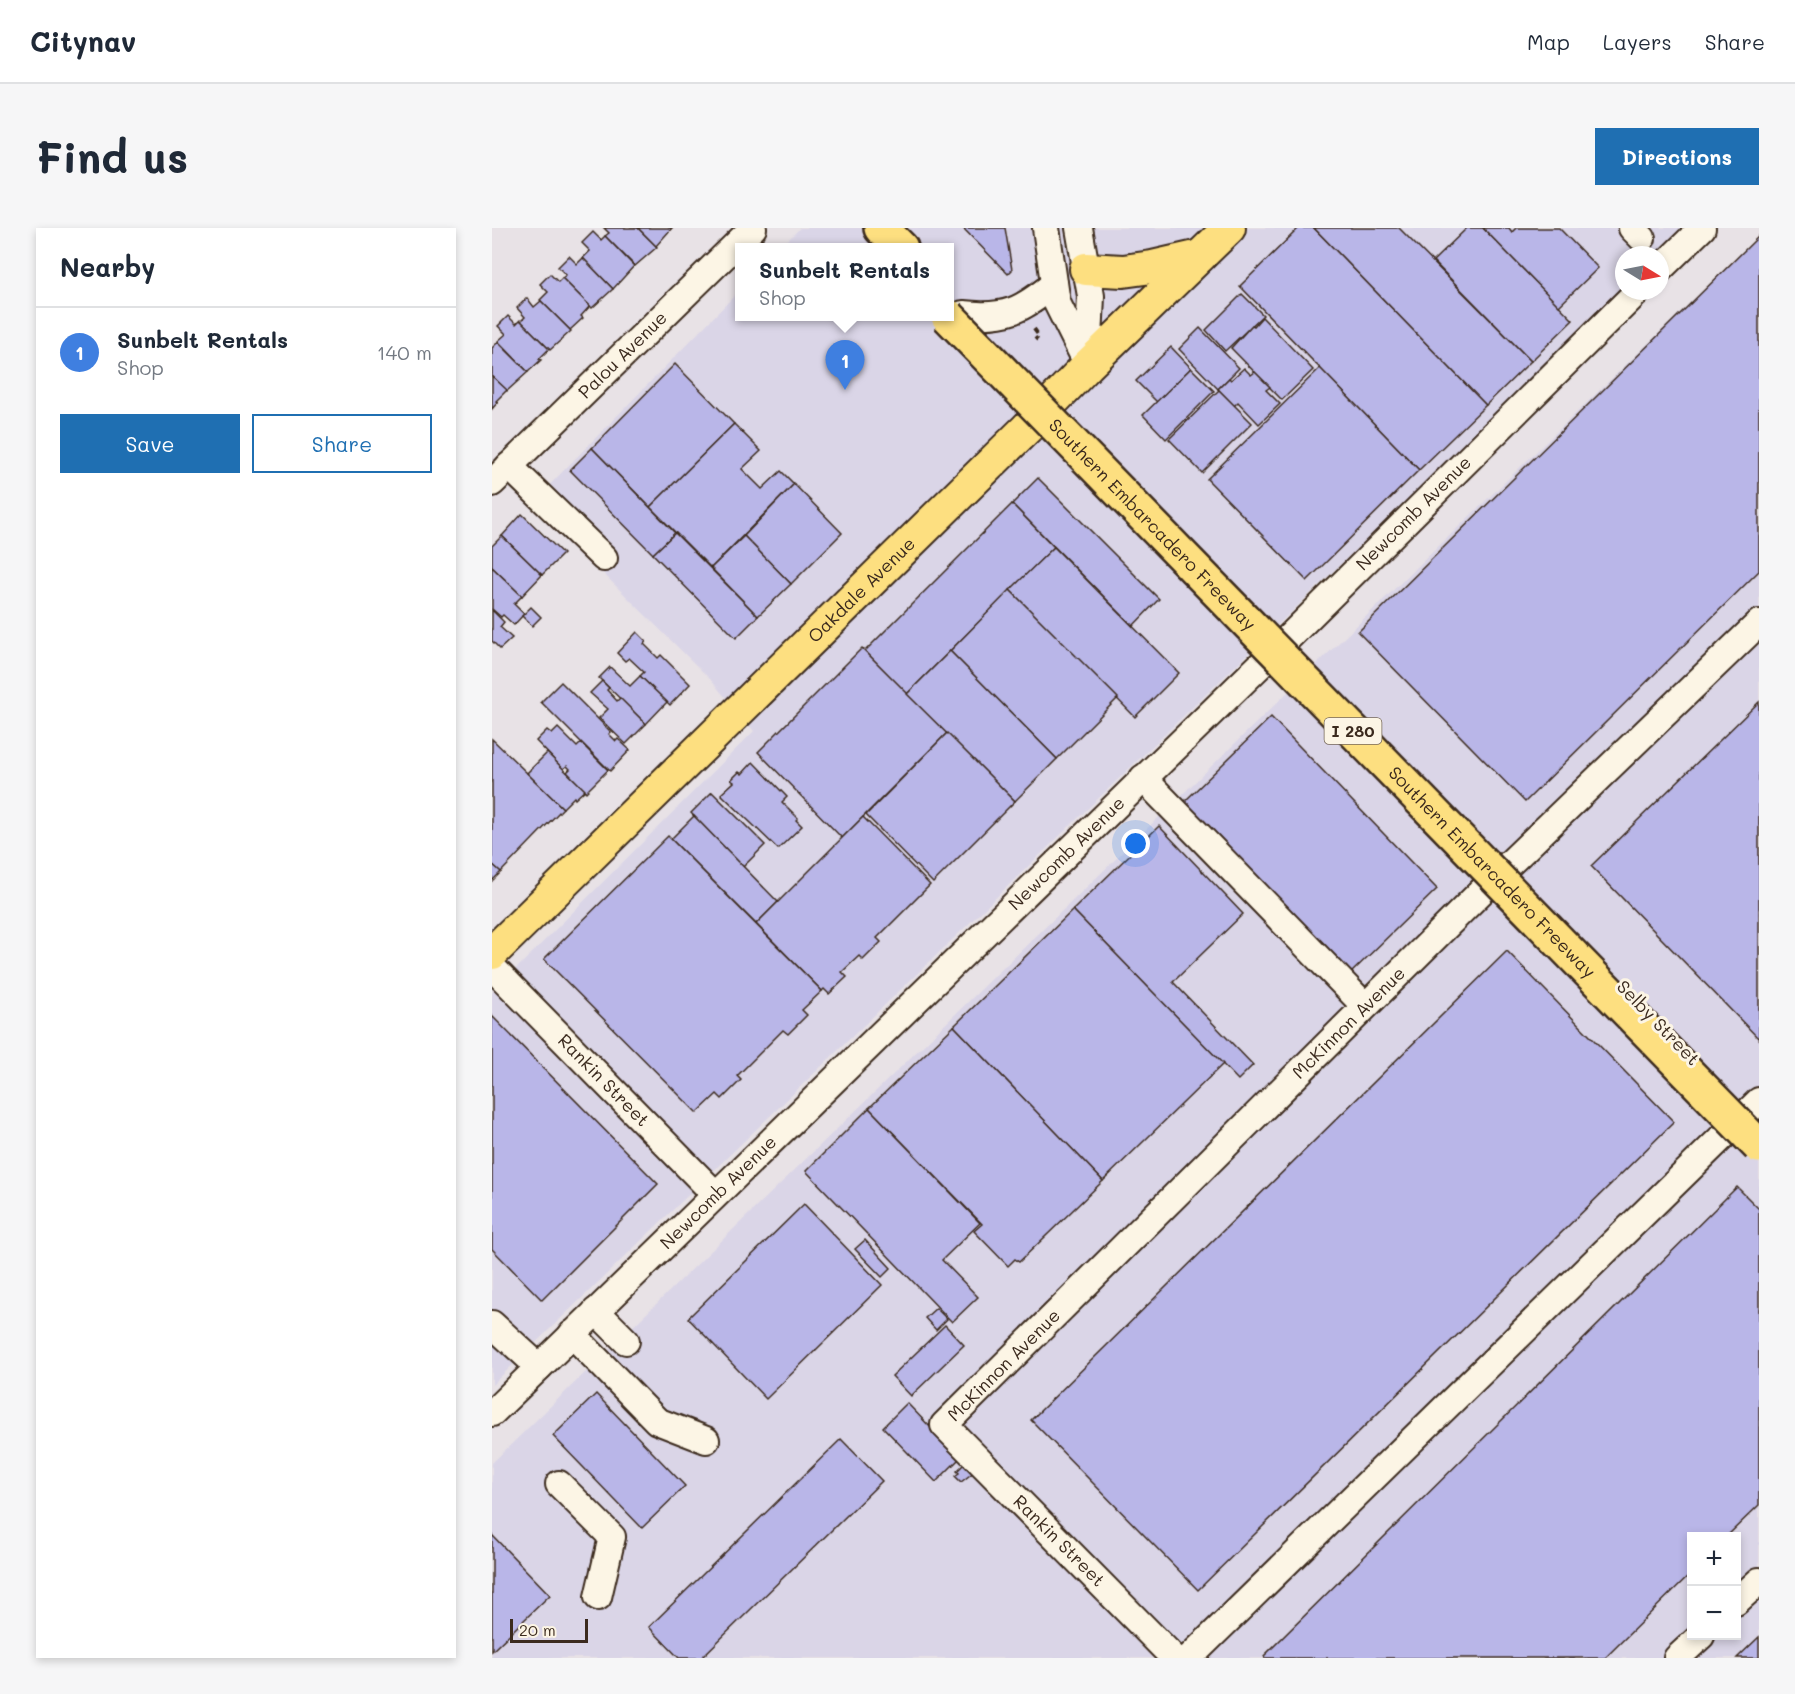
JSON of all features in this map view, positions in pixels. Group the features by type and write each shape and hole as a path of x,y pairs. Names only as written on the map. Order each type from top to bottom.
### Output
{"highway":[{"path":"861,228 875,243"},
{"path":"879,228 894,243"},
{"name":"Southern Embarcadero Freeway","path":"954,308 1755,1118"},
{"name":"Southern Embarcadero Freeway","path":"954,308 1759,1146"}],"main road":[{"name":"Oakdale Avenue","path":"492,952 1229,228"},
{"path":"1086,269 1124,271 1201,256"}],"street":[{"name":"Palou Avenue","path":"738,243 753,228"},
{"path":"1046,228 1057,303 1088,365"},
{"path":"1079,228 1090,296 1088,365"},
{"path":"1669,260 1702,228"},
{"name":"Palou Avenue","path":"500,475 735,246"},
{"path":"954,307 987,317 1011,312 1030,304 1054,284"},
{"name":"Newcomb Avenue","path":"492,1413 1285,641 1629,300"},
{"name":"Selby Street","path":"954,308 1755,1118"},
{"path":"500,475 604,558"},
{"name":"McKinnon Avenue","path":"944,1425 1507,866 1759,623"},
{"path":"1143,778 1365,1006"},
{"name":"Rankin Street","path":"492,967 715,1194"},
{"path":"1189,1658 1755,1118"},
{"path":"596,1311 626,1341"},
{"path":"492,1324 539,1367"},
{"path":"572,1334 657,1420 706,1440"},
{"name":"Rankin Street","path":"944,1425 1174,1658"},
{"path":"558,1484 612,1536 598,1597"},
{"path":"1741,1598 1759,1581"},
{"path":"1677,1658 1696,1640"}],"path":[{"path":"1031,323 1039,336 1035,340"}],"shaded area":[{"path":"800,228 1688,228 1669,246 1615,246 1615,299 492,1385 492,993 754,731 710,679 532,503 735,295 735,321 954,321 954,243 785,243"},
{"path":"1759,236 1759,1658 492,1658 492,1463"}],"building":[{"path":"604,228 638,228 657,247 635,266 605,236 609,233"},
{"path":"638,228 672,228 656,246"},
{"path":"963,228 1005,228 1012,270 1008,274"},
{"path":"1299,228 1314,228 1486,405 1419,470 1240,286"},
{"path":"1314,228 1399,228 1531,361 1486,405"},
{"path":"1467,228 1483,228 1573,320 1531,361 1433,261"},
{"path":"1483,228 1509,228 1512,232 1516,228 1559,228 1598,268 1559,306"},
{"path":"593,232 601,240 605,236 634,266 613,289 583,258 590,251 582,243"},
{"path":"1759,236 1759,571 1525,802 1358,632"},
{"path":"569,256 577,264 583,258 613,289 592,308 562,278 566,275 558,267"},
{"path":"550,274 558,282 562,278 590,306 581,316 583,318 570,330 540,300 548,292 540,284"},
{"path":"1242,294 1263,315 1225,351 1206,330"},
{"path":"527,298 534,307 541,301 571,331 550,350 521,321 525,317 517,308"},
{"path":"508,316 516,324 520,320 549,349 528,372 498,341 506,334 498,326"},
{"path":"1262,317 1313,370 1282,400 1231,348"},
{"path":"1200,328 1239,368 1218,389 1179,349"},
{"path":"498,342 528,372 507,391 492,376 492,348"},
{"path":"1171,347 1191,368 1157,402 1136,381"},
{"path":"675,364 734,424 650,507 592,448"},
{"path":"1191,368 1214,391 1166,439 1143,415"},
{"path":"1244,368 1251,375 1255,372 1270,387 1266,390 1280,404 1259,424 1238,402 1234,406 1218,389"},
{"path":"1320,368 1419,470 1307,581 1207,479"},
{"path":"492,376 507,390 496,401 498,402 492,409"},
{"path":"1219,390 1252,423 1202,473 1169,439"},
{"path":"734,424 761,451 742,469 762,489 781,471 794,484 711,568 650,507"},
{"path":"592,448 675,533 653,554 570,470"},
{"path":"1038,478 1159,599 1133,626 1012,504"},
{"path":"794,484 842,533 791,584 744,536"},
{"path":"1012,504 1054,547 907,694 865,651"},
{"path":"522,514 563,554 542,575 502,536"},
{"path":"675,533 758,616 736,638 653,554"},
{"path":"502,536 542,575 522,596 492,567 492,546"},
{"path":"744,536 791,584 758,616 711,568"},
{"path":"1054,547 1179,673 1135,717 1010,590"},
{"path":"492,567 522,596 514,604 524,614 514,625 492,609"},
{"path":"1010,590 1118,698 1057,759 950,651"},
{"path":"531,607 541,617 532,626 522,616"},
{"path":"492,610 504,622 500,627 512,638 500,649 492,641"},
{"path":"637,632 646,641 644,644 658,658 661,655 690,684 670,705 640,676 644,672 629,658 625,661 617,653"},
{"path":"862,648 947,733 842,838 758,752"},
{"path":"950,651 1057,759 1015,801 907,694"},
{"path":"610,667 630,686 640,676 667,702 646,724 599,678"},
{"path":"602,681 617,701 620,698 646,724 626,744 599,718 608,709 590,693"},
{"path":"561,682 611,732 609,734 616,741 618,739 630,750 610,771 541,702"},
{"path":"1759,702 1759,1039 1591,866"},
{"path":"1271,717 1437,889 1350,974 1184,802"},
{"path":"558,728 577,747 581,743 608,770 586,792 567,772 570,769 567,766 563,769 536,741 547,730 552,734"},
{"path":"947,733 1015,801 933,883 866,815"},
{"path":"492,739 563,808 501,872 492,864"},
{"path":"547,753 585,790 563,808 527,773"},
{"path":"753,762 787,797 782,802 798,818 796,820 802,826 778,849 721,794 734,782 731,780 739,772 742,774"},
{"path":"712,792 765,845 743,867 691,813"},
{"path":"694,816 778,902 756,924 671,839"},
{"path":"863,817 930,885 877,938 881,942 863,960 859,956 842,972 847,977 829,994 824,989 822,991 756,924"},
{"path":"1159,826 1243,914 1173,982 1253,1065 1238,1080 1073,910"},
{"path":"668,836 822,991 802,1010 807,1015 788,1034 783,1030 737,1076 741,1080 722,1099 717,1094 697,1113 544,959"},
{"path":"492,864 501,872 492,881"},
{"path":"1073,910 1223,1064 1103,1181 954,1026"},
{"path":"1507,951 1674,1122 1198,1590 1031,1420"},
{"path":"492,1016 658,1184 542,1300 492,1249"},
{"path":"954,1026 1103,1181 1019,1262 1015,1259 1008,1266 974,1231 982,1224 869,1108"},
{"path":"869,1108 980,1223 942,1260 978,1297 952,1322 806,1171"},
{"path":"1737,1187 1759,1209 1759,1505 1731,1532 1687,1532 1687,1577 1605,1658 1265,1658 1264,1656"},
{"path":"804,1204 882,1285 766,1399 688,1318"},
{"path":"865,1240 891,1268 882,1277 855,1249"},
{"path":"936,1308 947,1319 936,1330 925,1318"},
{"path":"945,1325 964,1345 911,1396 892,1376"},
{"path":"596,1394 685,1486 642,1528 553,1436"},
{"path":"907,1403 960,1458 936,1482 883,1427"},
{"path":"841,1439 882,1481 701,1658 679,1658 649,1627"},
{"path":"965,1463 974,1472 961,1482 955,1476"},
{"path":"492,1535 550,1595 492,1651"},
{"path":"1759,1637 1759,1658 1737,1658"}],"place":[{"name":"Sunbelt Rentals","path":"845,390"}]}
